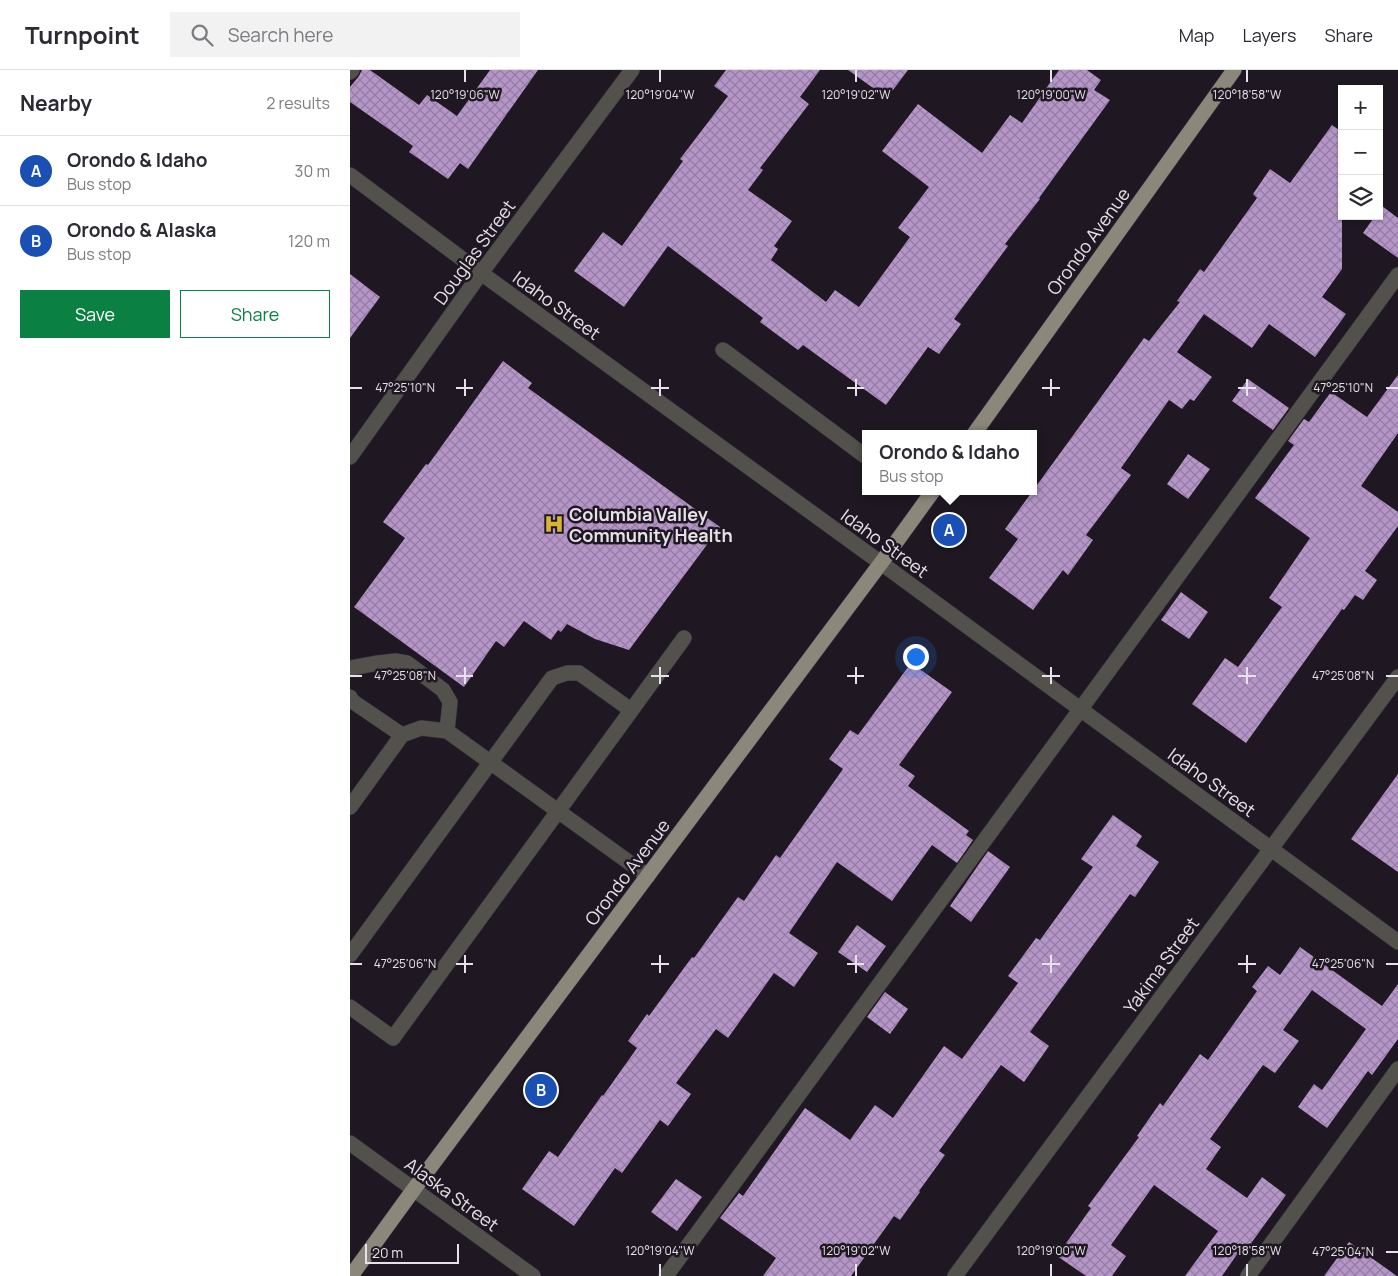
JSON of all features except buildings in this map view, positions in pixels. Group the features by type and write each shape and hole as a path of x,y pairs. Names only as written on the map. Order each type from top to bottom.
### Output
{"main road":[{"name":"Orondo Avenue","path":"977,430 1228,72"},
{"name":"Orondo Avenue","path":"351,1276 930,495"}],"street":[{"name":"Douglas Street","path":"350,457 481,273 632,70"},
{"name":"Idaho Street","path":"350,175 481,273 1398,942"},
{"path":"666,1276 1398,275"},
{"path":"723,350 862,454"},
{"path":"350,1007 393,1038 684,638"},
{"path":"350,668 396,661 407,663 443,690 450,702 447,731"},
{"path":"350,955 552,678 567,673 579,673 632,710"},
{"name":"Yakima Street","path":"955,1276 1398,677"},
{"path":"350,697 352,701 402,735"},
{"path":"350,807 402,735 421,728 447,731 648,876"},
{"path":"1248,1276 1398,1069"},
{"name":"Alaska Street","path":"350,1143 533,1276"}],"place":[{"name":"Columbia Valley Community Health","path":"554,524"},
{"name":"Orondo & Idaho","path":"949,530"},
{"name":"Orondo & Alaska","path":"541,1090"}]}
